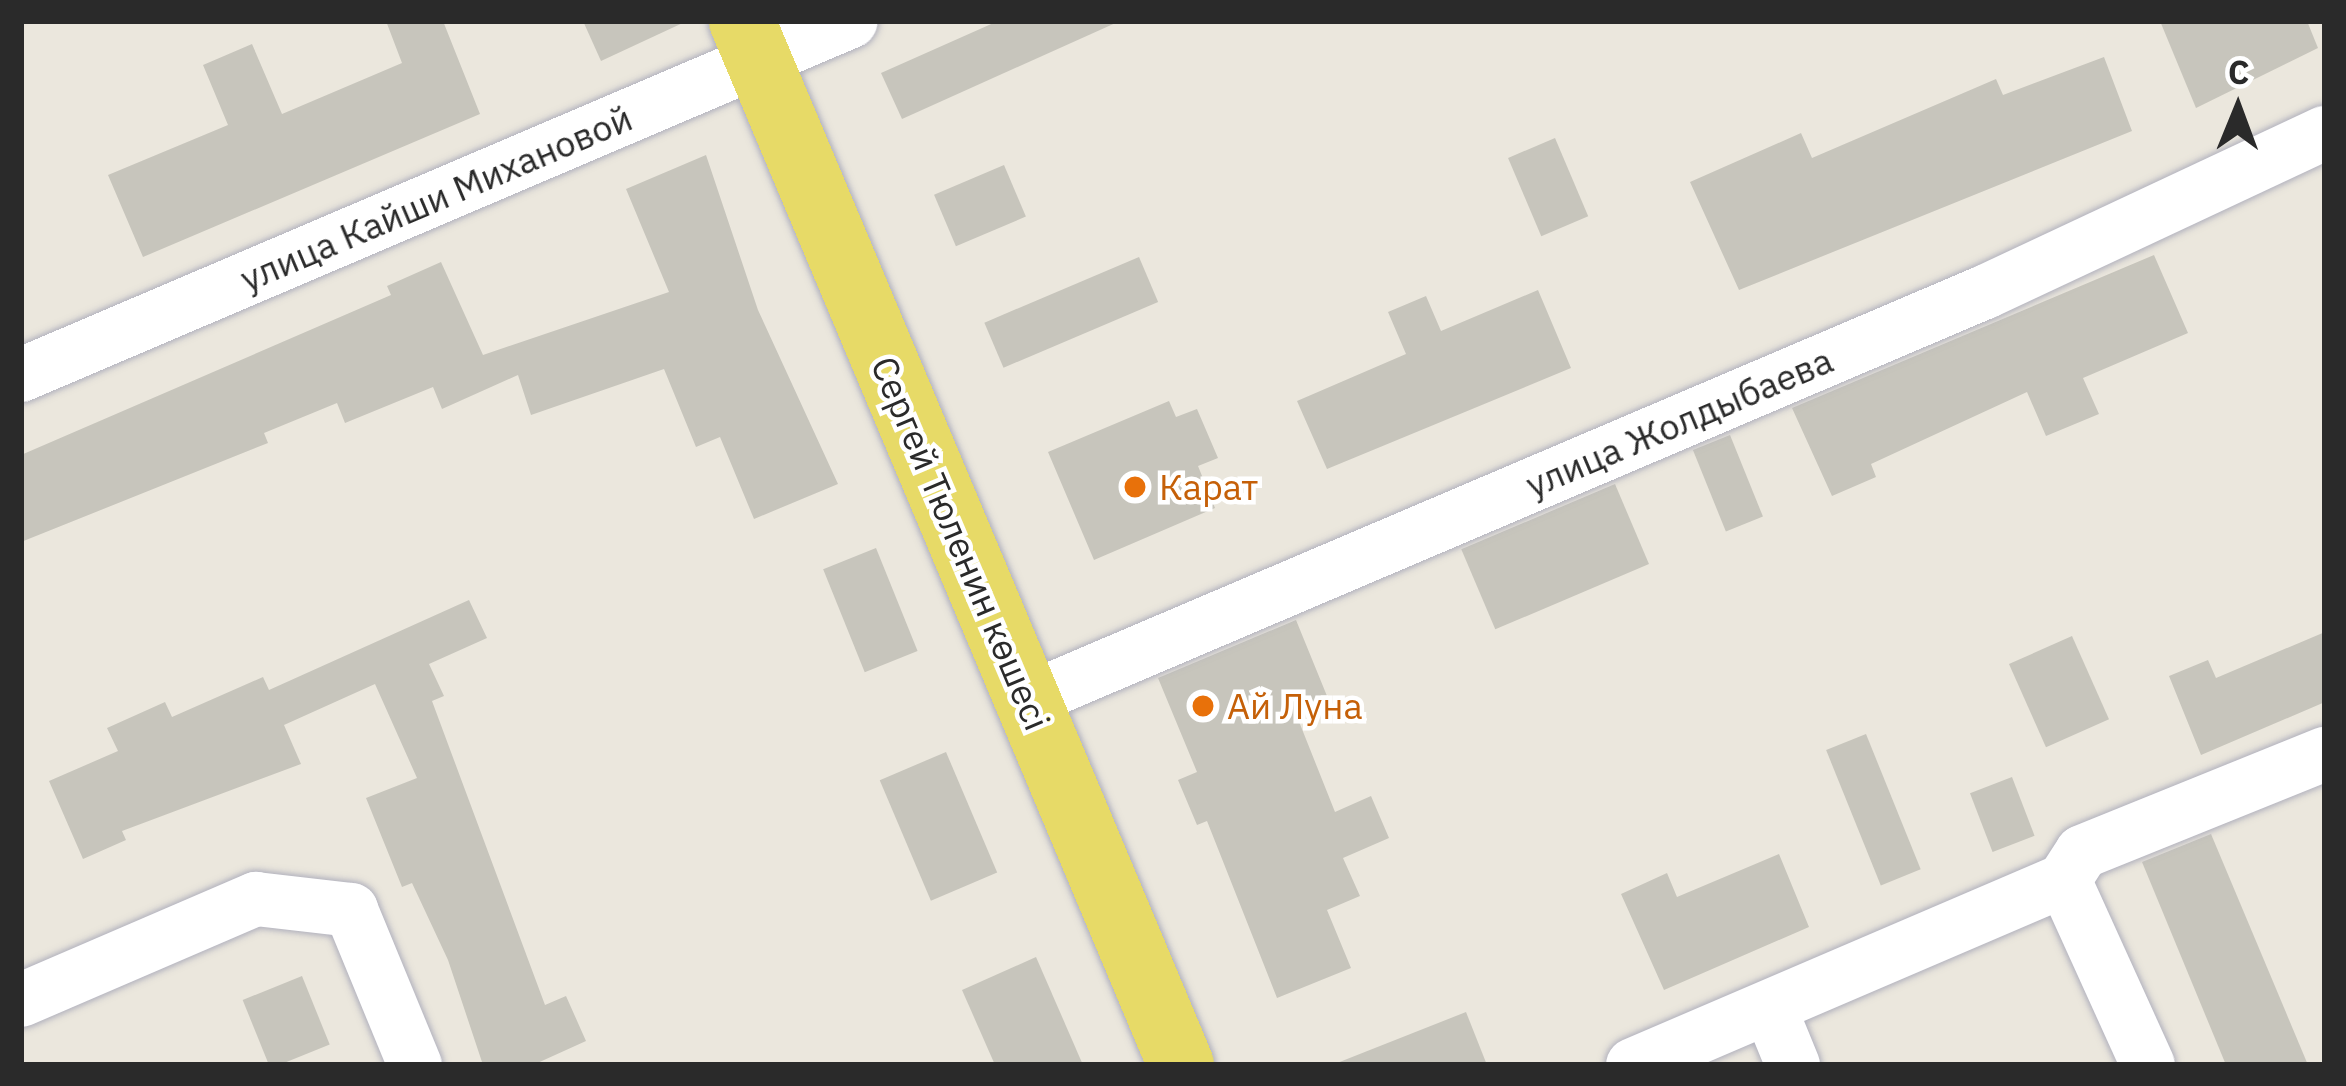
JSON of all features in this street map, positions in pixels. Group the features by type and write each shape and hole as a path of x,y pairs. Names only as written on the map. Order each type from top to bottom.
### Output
{"main road":[{"name":"Сергей Тюленин көшесі","path":"750,40 1181,1065"}],"street":[{"name":"улица Кайши Михановой","path":"21,375 750,40 850,21"},
{"name":"улица Жолдыбаева","path":"1027,700 1985,292 2325,133"},
{"path":"1633,1065 2064,880 2082,852 2325,754"},
{"path":"2064,880 2148,1065"},
{"path":"21,1000 256,899 351,910 415,1065"},
{"path":"1770,1009 1793,1065"}],"building":[{"path":"386,21 443,21 480,114 143,257 108,175 228,125 203,65 252,44 282,114 402,63"},
{"path":"583,21 687,21 601,61"},
{"path":"998,21 1120,21 902,119 881,73"},
{"path":"2160,21 2307,21 2318,48 2196,108"},
{"path":"2104,57 2132,131 1739,290 1690,182 1801,133 1812,158 1996,79 2003,95"},
{"path":"1555,138 1588,216 1541,236 1508,158"},
{"path":"706,155 758,310 838,484 754,519 720,437 696,447 664,369 531,415 518,375 442,409 433,387 345,423 337,403 264,433 268,443 21,542 21,455 391,295 387,286 441,262 483,355 669,292 626,189"},
{"path":"1004,165 1026,217 956,246 934,195"},
{"path":"2154,255 2188,333 2083,378 2099,414 2046,436 2027,392 1871,464 1876,477 1832,496 1792,408"},
{"path":"1139,257 1158,302 1004,368 984,323"},
{"path":"1538,290 1571,368 1327,469 1297,401 1406,354 1388,312 1426,296 1441,331"},
{"name":"Карат","path":"1169,401 1176,417 1197,409 1218,458 1198,466 1215,508 1094,560 1048,452"},
{"path":"1730,435 1763,517 1726,532 1693,450"},
{"path":"1615,484 1649,564 1495,629 1461,549"},
{"path":"876,548 918,651 865,672 823,569"},
{"path":"469,600 487,638 429,664 444,696 432,701 545,1005 566,996 586,1041 533,1065 483,1065 448,960 412,883 402,887 366,798 417,778 375,684 284,725 301,764 122,831 126,840 83,859 49,781 118,751 107,728 165,702 172,717 263,677 269,690"},
{"path":"1296,620 1327,696 1294,709 1335,812 1371,796 1389,838 1343,858 1360,896 1327,910 1351,968 1277,998 1207,821 1197,825 1178,780 1197,772 1158,678"},
{"path":"2325,632 2325,702 2201,755 2169,676 2208,660 2216,678"},
{"path":"2072,636 2109,719 2046,747 2009,664"},
{"path":"1866,734 1921,869 1881,885 1826,750"},
{"path":"946,752 997,873 931,901 880,780"},
{"path":"2012,777 2035,836 1993,852 1970,793"},
{"path":"2211,834 2308,1065 2226,1065 2142,862"},
{"path":"1779,854 1809,927 1664,990 1621,894 1667,873 1677,897"},
{"path":"1036,957 1083,1065 995,1065 962,990"},
{"path":"302,976 330,1045 269,1065 243,1000"},
{"path":"1466,1012 1487,1065 1337,1063"}],"place":[{"name":"Карат","path":"1135,487"},
{"name":"Ай Луна","path":"1203,706"}]}
